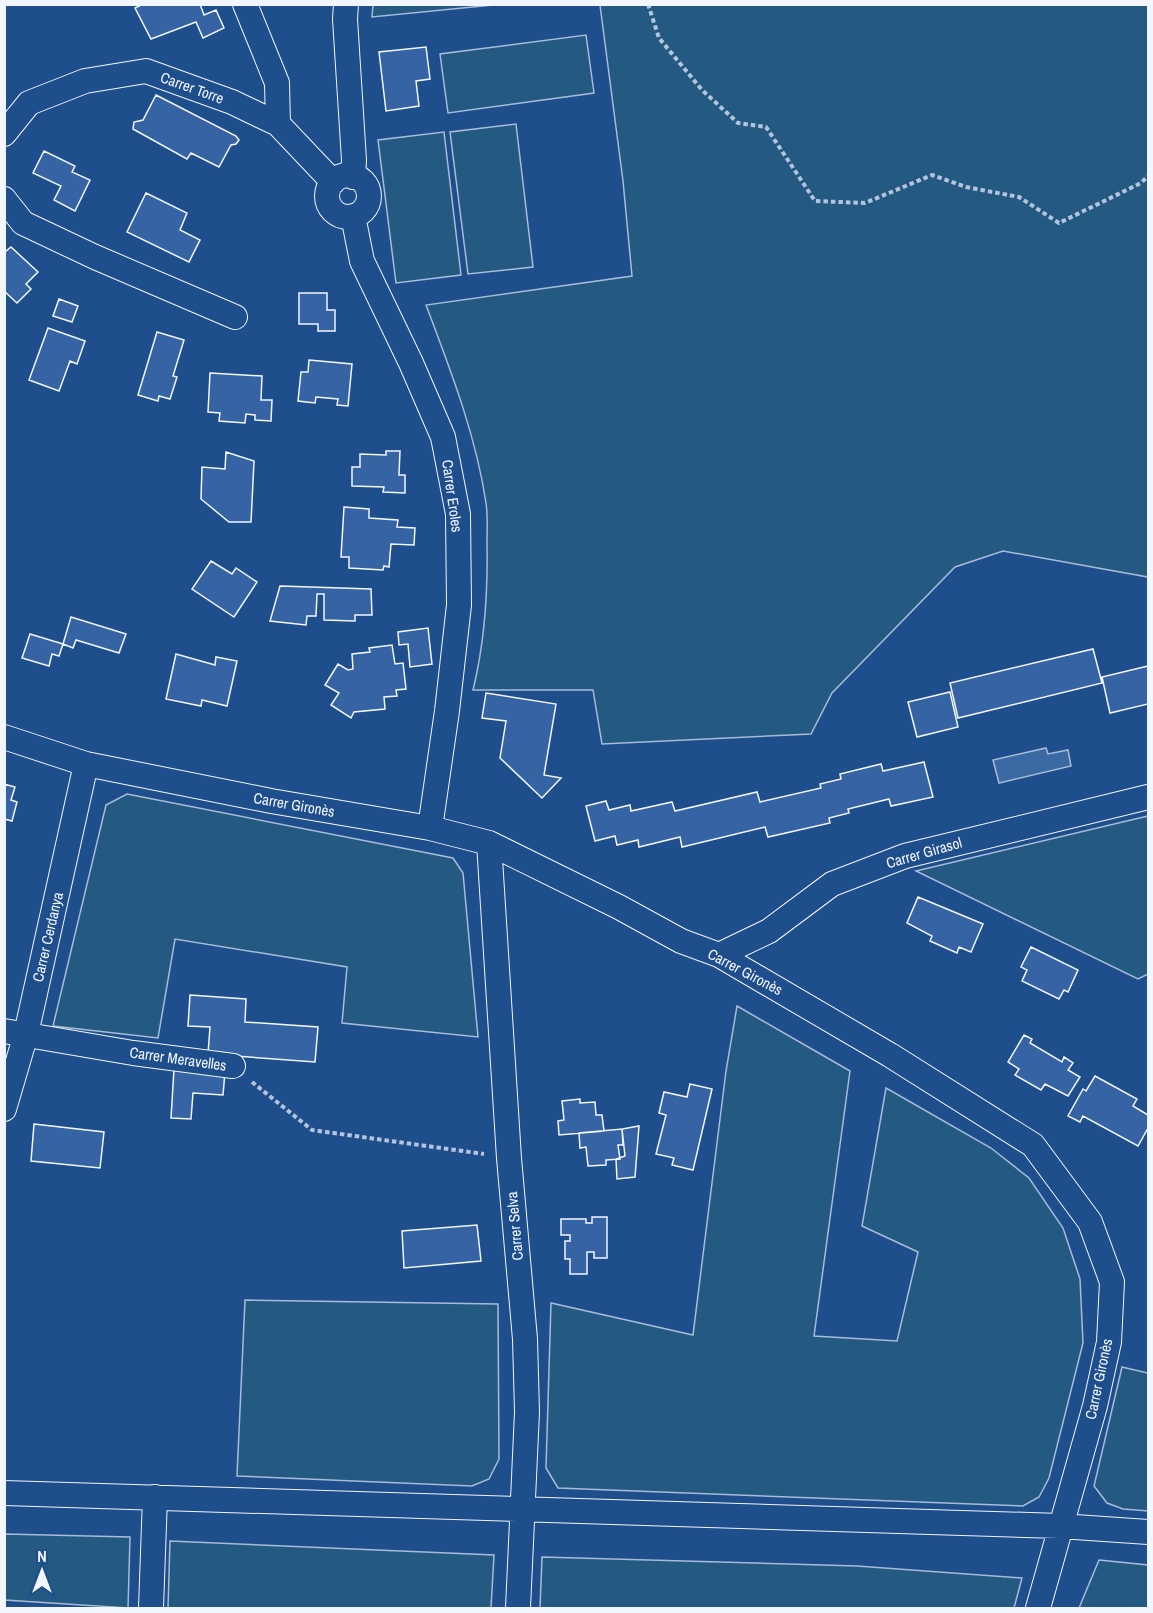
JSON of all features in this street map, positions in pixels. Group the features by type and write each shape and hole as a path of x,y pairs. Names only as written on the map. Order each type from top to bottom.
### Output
{"street":[{"path":"245,4 277,83 278,124"},
{"path":"343,179 365,185 369,198 363,210 353,216 341,216 330,207 327,192 343,179 354,160 346,4"},
{"name":"Carrer Torre","path":"4,134 29,103 85,81 146,71 232,102 278,124 343,179"},
{"path":"4,199 23,223 95,258 235,317"},
{"name":"Carrer Eroles","path":"353,216 362,261 411,363 443,437 458,514 459,605 430,828"},
{"name":"Carrer Gironès","path":"4,738 86,764 271,801 430,828 489,843 619,907 681,941 719,955 890,1055 1033,1144 1090,1222 1112,1282 1109,1342 1095,1406 1038,1608"},
{"name":"Carrer Cerdanya","path":"4,1109 15,1033 86,764"},
{"name":"Carrer Girasol","path":"719,955 769,931 832,884 905,856 1149,796"},
{"name":"Carrer Selva","path":"489,843 509,1158 525,1339 527,1412 518,1608"},
{"name":"Carrer Meravelles","path":"15,1033 133,1053 233,1066"},
{"path":"4,1493 1060,1526 1149,1532"},
{"path":"151,1608 155,1497"}],"path":[{"path":"648,4 659,38 702,90 738,123 766,127 815,201 865,203 932,175 966,187 1019,197 1059,224 1141,183 1149,176"},
{"name":"Carrer Meravelles","path":"233,1066 312,1130 509,1158"}],"shaded area":[{"path":"373,4 493,5 372,17"},
{"path":"600,5 1148,5 1148,577 1003,551 955,567 832,693 811,734 602,744 593,690 473,690 485,617 487,508 469,427 426,305 632,276 623,181"},
{"path":"586,35 594,93 448,113 440,54"},
{"path":"516,124 533,267 468,274 450,132"},
{"path":"444,132 461,275 396,283 378,140"},
{"path":"1046,748 1048,754 1068,750 1071,766 999,783 993,760"},
{"path":"127,794 453,858 463,873 478,1037 342,1023 347,967 175,939 158,1038 53,1026 106,805"},
{"path":"1148,816 1148,974 1138,979 916,871"},
{"path":"737,1006 850,1071 814,1336 897,1341 918,1252 862,1226 886,1088 991,1148 1029,1178 1063,1228 1080,1279 1083,1343 1049,1478 1039,1497 1023,1506 558,1488 546,1468 551,1303 693,1335 726,1071"},
{"path":"245,1300 498,1304 499,1459 489,1479 472,1486 237,1476"},
{"path":"1122,1367 1148,1373 1148,1511 1123,1509 1107,1503 1094,1486"},
{"path":"5,1534 130,1537 128,1608 5,1600"},
{"path":"170,1541 494,1555 491,1608 168,1608"},
{"path":"542,1557 857,1566 1022,1578 1014,1608 540,1608"},
{"path":"1099,1560 1148,1565 1148,1608 1079,1608"}],"building":[{"path":"143,4 200,4 204,15 216,10 224,28 203,38 196,22 151,39 135,8"},
{"path":"426,47 430,79 416,81 419,106 386,111 379,52"},
{"path":"156,95 236,136 239,140 236,144 231,145 219,167 191,153 187,159 133,129 134,122 143,120"},
{"path":"44,151 75,166 72,172 90,180 75,211 54,200 61,186 33,173"},
{"path":"146,193 187,213 180,230 200,240 189,262 127,232"},
{"path":"11,247 38,272 26,284 31,289 17,303 4,291 4,249 6,251"},
{"path":"299,293 327,293 327,310 335,310 335,331 318,331 318,324 299,324"},
{"path":"59,299 78,306 72,322 53,316"},
{"path":"48,328 85,341 77,364 70,361 59,391 29,380"},
{"path":"157,332 184,340 173,376 177,377 170,399 159,396 158,401 138,395"},
{"path":"309,360 352,364 348,406 337,405 338,399 316,397 315,403 298,401 301,372 308,372"},
{"path":"210,373 262,376 261,400 272,400 271,421 255,420 255,415 246,414 245,423 219,421 220,413 208,412"},
{"path":"386,451 400,451 399,475 405,475 405,493 383,492 384,487 352,486 352,467 360,467 360,454 386,455"},
{"path":"226,452 254,461 251,522 229,522 201,499 202,467 225,469"},
{"path":"344,507 369,509 369,518 398,520 397,527 415,528 414,545 391,544 389,567 384,566 383,570 349,568 349,557 341,557"},
{"path":"211,561 232,574 236,568 257,582 234,617 192,589"},
{"path":"280,586 371,589 372,615 355,615 355,621 324,620 324,594 317,594 316,616 307,616 306,625 270,621"},
{"path":"71,617 126,634 119,653 76,640 73,648 63,644"},
{"path":"428,628 432,664 410,667 408,644 399,645 398,632"},
{"path":"30,634 63,644 59,656 52,654 49,666 22,658"},
{"path":"392,645 395,664 403,663 406,689 396,690 397,696 384,697 385,709 354,712 351,718 331,705 339,693 325,685 338,664 348,670 353,669 352,654 370,652 369,648"},
{"path":"1093,649 1102,683 958,718 950,683"},
{"path":"176,654 215,665 216,657 237,661 227,706 202,700 201,706 166,699"},
{"path":"1148,666 1148,704 1110,713 1102,677"},
{"path":"950,692 958,727 917,737 908,702"},
{"path":"486,693 556,704 544,775 561,778 542,798 500,758 506,721 482,718"},
{"path":"924,762 933,797 891,806 889,799 848,809 849,813 829,818 830,823 768,837 765,827 682,847 680,837 639,847 638,840 617,845 615,836 595,841 586,806 606,801 609,810 630,805 631,811 672,802 675,811 757,792 760,802 821,788 820,784 841,779 840,774 881,764 883,771"},
{"path":"4,784 15,787 11,800 17,802 12,821 4,819"},
{"path":"918,897 983,924 971,952 959,947 957,953 930,941 932,936 907,923"},
{"path":"1031,947 1078,970 1068,992 1064,990 1059,999 1022,981 1027,970 1021,967"},
{"path":"190,995 246,999 245,1022 318,1027 315,1062 208,1054 210,1027 188,1026"},
{"path":"1024,1035 1032,1039 1030,1043 1062,1062 1064,1057 1073,1063 1068,1070 1080,1077 1068,1096 1045,1084 1041,1090 1015,1075 1019,1069 1008,1062"},
{"path":"174,1069 225,1072 223,1095 193,1093 191,1119 171,1118"},
{"path":"1095,1076 1137,1099 1133,1106 1148,1115 1148,1128 1138,1146 1083,1116 1080,1122 1068,1116 1083,1089 1086,1091"},
{"path":"690,1084 712,1089 693,1170 672,1165 674,1158 656,1154 666,1115 659,1113 664,1092 687,1097"},
{"path":"580,1099 580,1103 595,1102 596,1115 602,1115 604,1131 559,1135 558,1121 564,1120 562,1101"},
{"path":"34,1124 104,1132 100,1168 31,1161"},
{"path":"639,1126 635,1177 617,1179 616,1159 625,1156 622,1129"},
{"path":"622,1129 623,1145 618,1145 620,1159 606,1160 606,1165 588,1166 586,1147 580,1148 579,1133"},
{"path":"592,1217 607,1217 607,1258 594,1258 594,1252 587,1252 587,1274 570,1274 570,1259 565,1259 565,1241 570,1241 570,1235 561,1235 561,1219 586,1219 586,1223 592,1223"},
{"path":"477,1225 481,1261 404,1268 402,1231"}]}
